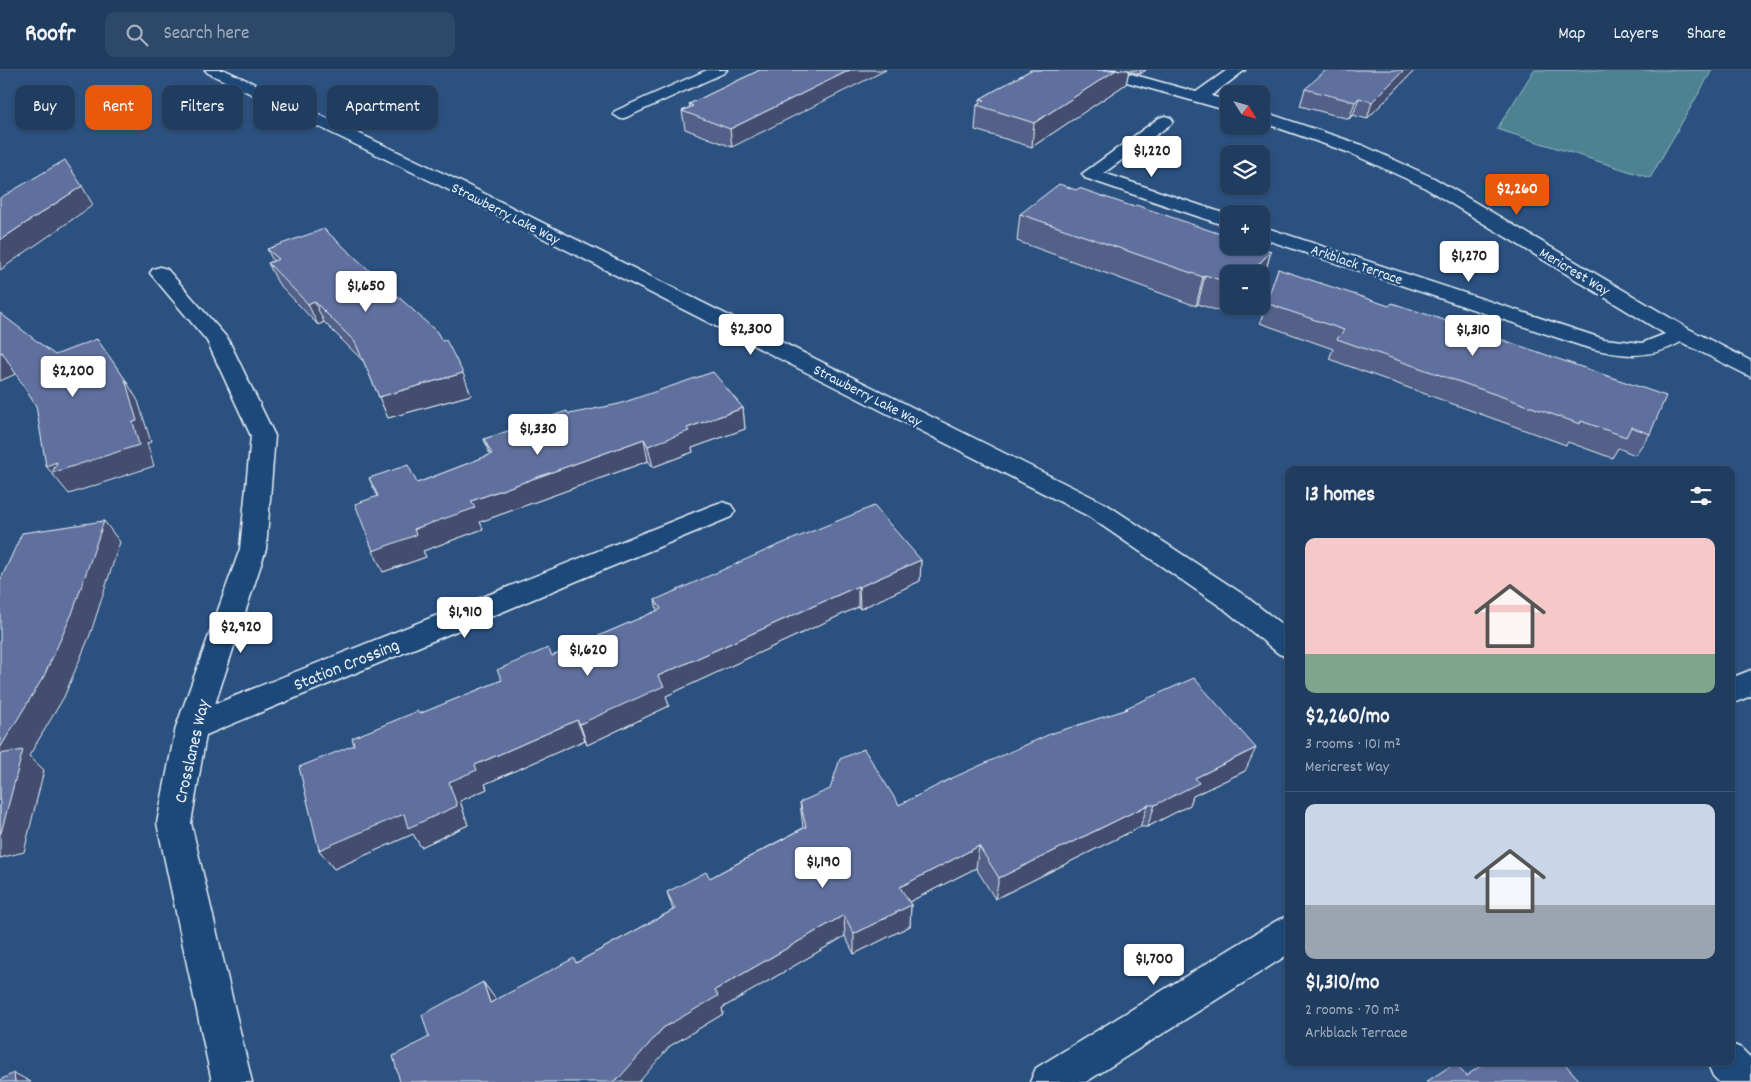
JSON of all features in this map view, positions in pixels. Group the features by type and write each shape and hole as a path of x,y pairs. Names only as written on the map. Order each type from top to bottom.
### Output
{"street":[{"name":"Strawberry Lake Way","path":"212,70 443,180 1097,510 1234,602 1285,643"},
{"path":"621,114 719,70"},
{"path":"1100,70 1220,103"},
{"path":"1199,97 1237,70"},
{"name":"Mericrest Way","path":"1270,119 1356,149 1428,182 1681,334 1751,370"},
{"path":"1165,121 1091,174 1220,218"},
{"name":"Arkblack Terrace","path":"1270,235 1570,336 1600,344 1640,349 1653,348 1681,334"},
{"name":"Crosslanes Way","path":"160,273 217,339 264,436 253,549 192,727 174,823 232,1082"},
{"name":"Station Crossing","path":"192,727 722,511"},
{"path":"1735,690 1751,682"},
{"path":"1050,1082 1285,936"},
{"path":"1731,1066 1746,1082"}],"green space":[{"path":"1534,70 1712,70 1650,178 1497,129"}],"building":[{"path":"760,70 850,70 730,129 682,111 693,106 689,104"},
{"path":"1031,70 1116,70 1034,123 977,105 985,100 980,99"},
{"path":"1326,70 1404,70 1372,102 1359,98 1355,102 1305,89"},
{"path":"65,160 82,186 0,240 0,198"},
{"path":"1059,184 1076,190 1079,188 1134,207 1136,205 1220,234 1220,255 1267,255 1258,265 1220,265 1220,280 1205,275 1203,277 1020,214"},
{"path":"324,229 437,332 442,341 446,340 463,373 379,397 355,342 314,301 308,304 268,263 279,259 267,249"},
{"path":"1278,269 1389,306 1392,303 1666,396 1650,434 1631,427 1626,437 1581,421 1580,424 1337,339 1344,330 1270,304 1270,292"},
{"path":"0,313 55,355 97,339 125,379 137,421 133,422 139,445 52,473 57,462 46,466 36,406 2,352 0,353"},
{"path":"713,372 743,408 687,428 689,431 648,446 644,439 471,501 475,508 414,529 416,535 373,551 355,504 378,496 369,478 408,465 417,483 492,454 484,439 567,411 569,414 619,404"},
{"path":"874,506 921,560 858,586 658,676 664,686 580,724 577,720 475,765 477,770 449,782 457,806 408,828 404,814 319,850 299,767 354,745 352,738 418,711 419,714 502,680 497,670 548,648 552,656 661,609 655,600 776,546"},
{"path":"104,521 72,614 44,676 0,748 0,581 22,533"},
{"path":"1194,678 1256,748 1195,778 1199,783 1155,805 1148,805 999,878 979,846 900,887 911,905 854,934 844,915 715,990 718,996 663,1028 620,1077 612,1082 400,1082 393,1056 429,1037 422,1015 483,982 490,1003 574,958 576,963 675,909 667,892 706,872 710,878 806,827 800,802 830,789 840,759 864,749 899,805 948,780 1050,734 1128,709 1126,708"},
{"path":"23,750 1,833 0,833 0,754"},
{"path":"1450,1066 1458,1066 1466,1076 1480,1066 1567,1066 1581,1082 1426,1082"},
{"path":"14,1073 15,1082 0,1082 0,1080"}]}
